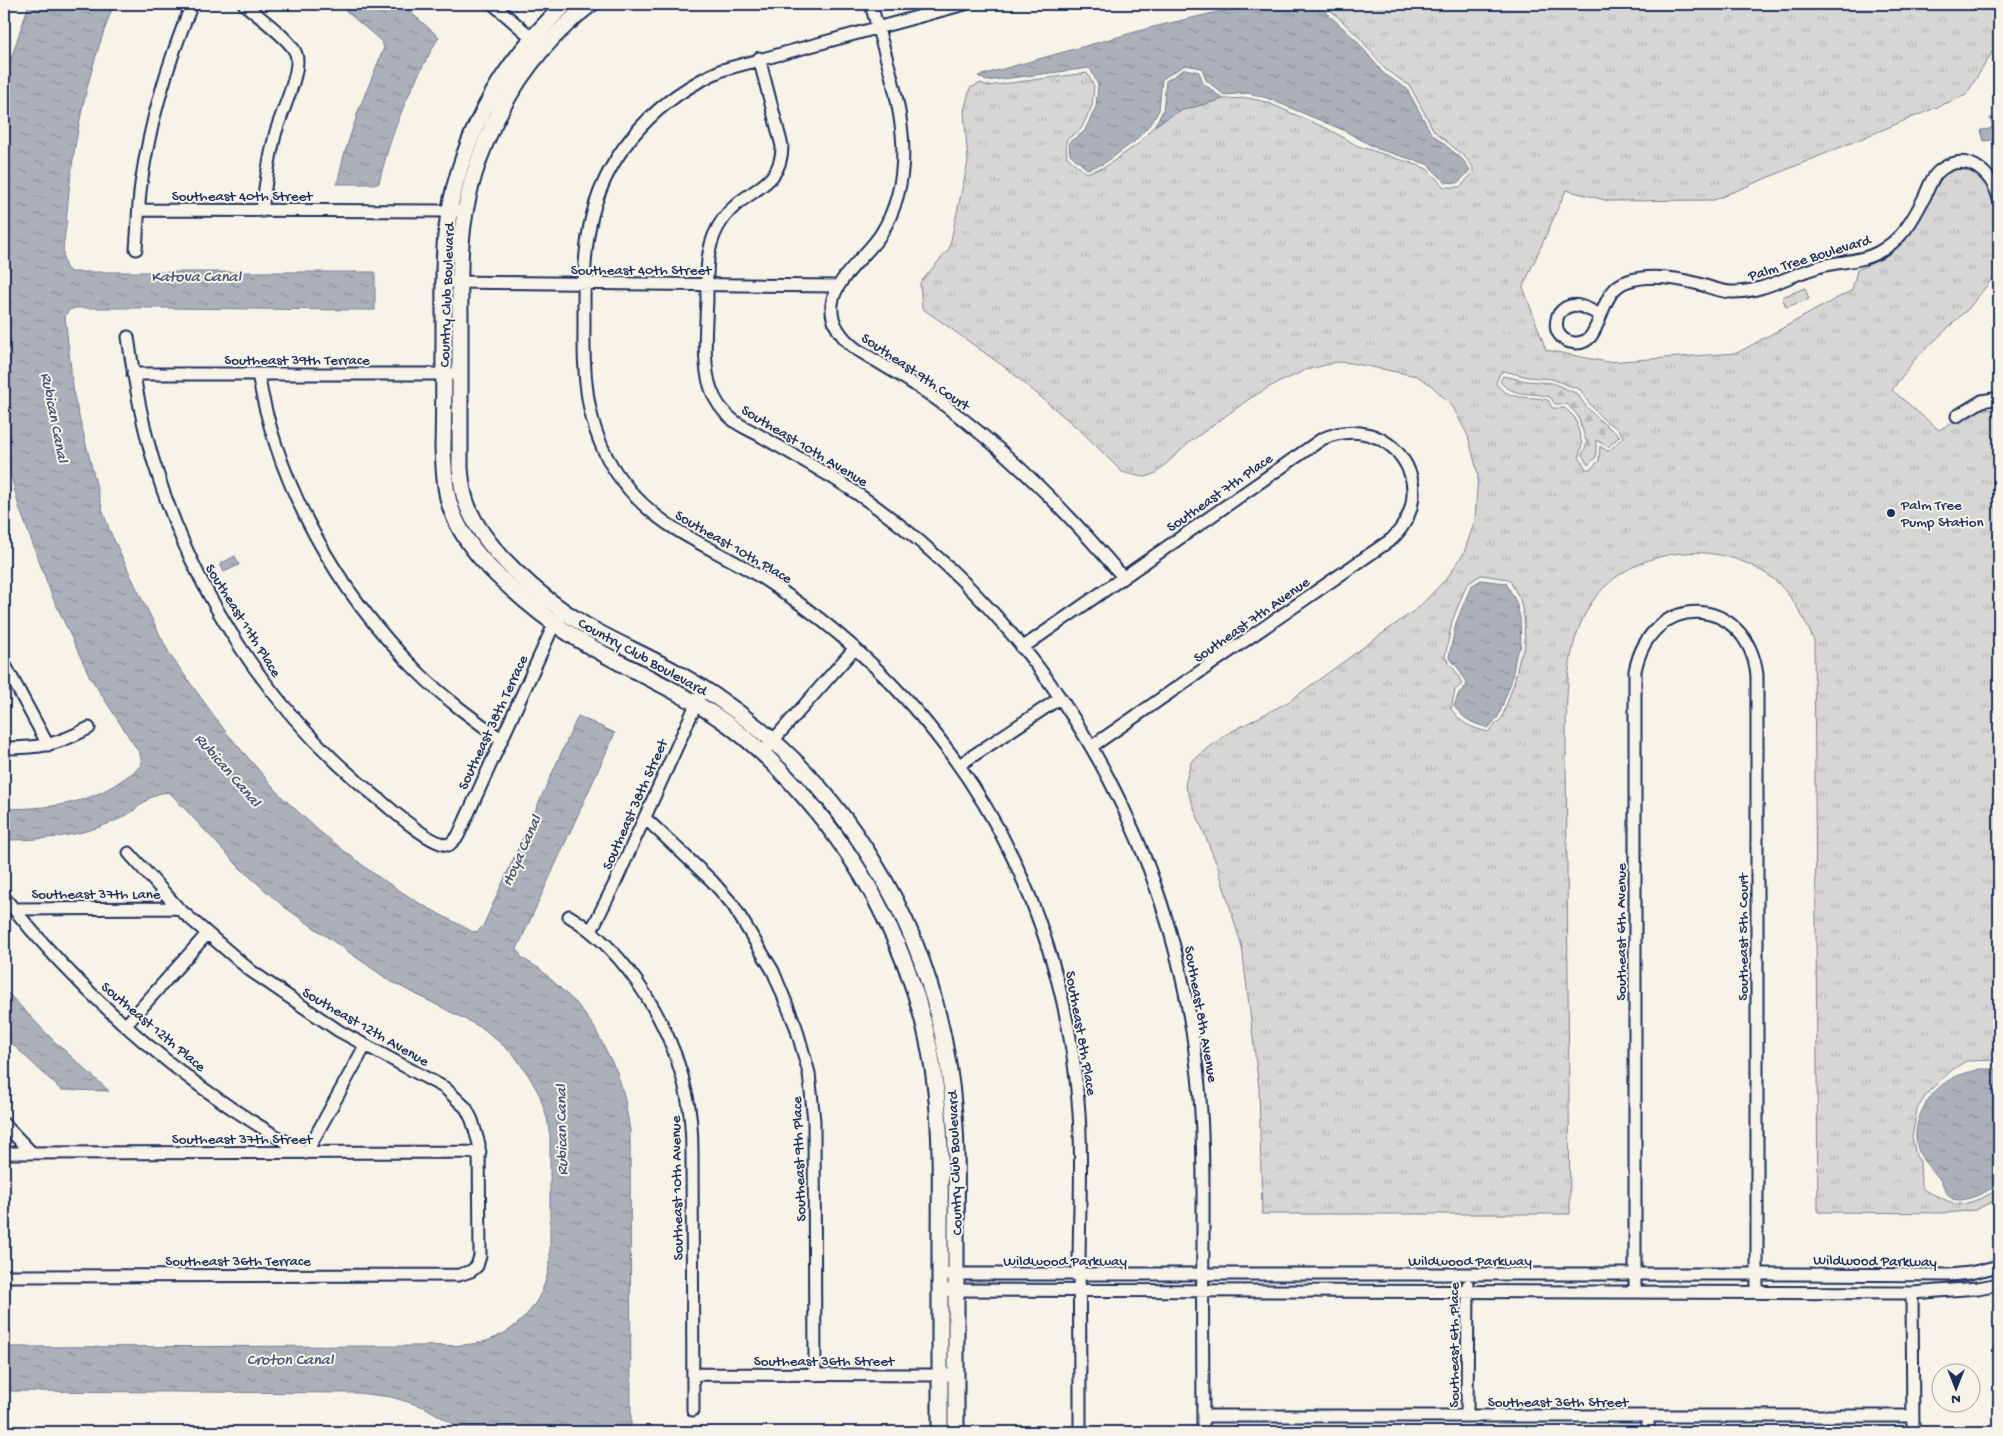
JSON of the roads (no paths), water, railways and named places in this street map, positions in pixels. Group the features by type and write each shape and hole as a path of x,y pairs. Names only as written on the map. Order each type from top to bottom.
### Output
{"main road":[{"name":"Country Club Boulevard","path":"560,618 516,592 490,568 468,542 452,512 444,470 444,282 445,236 449,211 461,163 476,123 501,78 532,38 566,4"},
{"name":"Country Club Boulevard","path":"591,4 571,20 544,48 517,84 492,129 475,172 461,244 460,468 463,492 469,511 485,537 560,618 591,647 700,696 754,725 772,741 811,779 855,834 887,887 924,965 943,1036 954,1114 956,1432"},
{"name":"Country Club Boulevard","path":"700,696 762,753 825,822 846,851 882,912 908,970 926,1033 936,1090 940,1172 940,1432"}],"street":[{"path":"136,249 144,167 159,97 174,49 192,4"},
{"path":"244,4 291,44 297,54 297,71 285,101 268,164 262,210"},
{"path":"493,4 544,48"},
{"name":"Southeast 9th Court","path":"871,4 902,122 904,146 903,172 896,203 882,232 868,253 838,286 832,304 835,326 848,342 931,395 982,434 1052,498 1123,577"},
{"name":"Southeast 10th Place","path":"855,648 798,602 759,576 666,525 638,500 619,477 600,443 593,424 586,394 584,364 585,283 588,237 596,202 616,160 636,131 661,106 690,85 722,70 759,58 965,4"},
{"name":"Southeast 10th Avenue","path":"759,58 782,146 782,160 777,172 767,182 732,208 714,235 709,251 707,376 714,395 725,412 735,421 820,470 888,516 959,578 996,616 1022,648"},
{"name":"Palm Tree Boulevard","path":"1600,316 1608,298 1625,281 1642,277 1686,281 1725,292 1748,291 1824,265 1871,256 1895,242 1912,222 1933,179 1947,166 1958,163 1977,166 1994,183 1999,199"},
{"name":"Southeast 40th Street","path":"139,210 466,211"},
{"name":"Southeast 40th Street","path":"444,282 838,286"},
{"name":"Southeast 11th Place","path":"128,336 133,374 152,456 173,518 204,587 252,664 271,691 299,724 347,772 410,824 440,844 449,845"},
{"name":"Southeast 39th Terrace","path":"133,374 460,374"},
{"path":"258,374 266,413 289,481 308,522 333,568 360,606 418,672 501,739"},
{"path":"1957,416 1982,401 1999,398"},
{"name":"Southeast 7th Place","path":"1022,648 1322,439 1333,434 1360,432 1373,435 1393,447 1408,466 1412,478 1413,501"},
{"name":"Southeast 7th Avenue","path":"1091,748 1392,539 1406,523 1413,501"},
{"name":"Southeast 5th Court","path":"1700,612 1726,620 1737,628 1753,655 1757,675 1757,1292"},
{"name":"Southeast 6th Avenue","path":"1635,1291 1635,670 1643,644 1660,624 1672,617 1700,612"},
{"name":"Southeast 38th Terrace","path":"449,845 458,836 501,739 560,618"},
{"path":"762,753 855,648"},
{"name":"Southeast 8th Place","path":"855,648 911,706 959,765 997,826 1042,927 1061,989 1074,1057 1078,1099 1080,1291"},
{"name":"Southeast 8th Avenue","path":"1022,648 1060,698 1120,798 1151,871 1176,947 1196,1051 1201,1114 1203,1291"},
{"path":"4,663 48,745"},
{"name":"Southeast 38th Street","path":"591,931 700,696"},
{"path":"959,765 1060,698"},
{"path":"4,748 48,745 66,740 89,728"},
{"name":"Southeast 9th Place","path":"644,818 712,881 733,905 773,971 796,1027 808,1073 814,1121 816,1375"},
{"name":"Southeast 12th Avenue","path":"129,853 178,908 279,992 365,1046 445,1088 466,1108 472,1120 480,1152 480,1256 477,1266 471,1271"},
{"name":"Southeast 12th Place","path":"4,897 79,982 126,1025 208,1092 269,1133 306,1153"},
{"name":"Southeast 37th Lane","path":"14,909 178,908"},
{"name":"Southeast 10th Avenue","path":"569,916 591,931 636,981 656,1014 676,1057 687,1096 692,1153 693,1410"},
{"path":"126,1025 207,934"},
{"path":"306,1153 365,1046"},
{"path":"4,1124 32,1153"},
{"name":"Southeast 37th Street","path":"4,1153 480,1152"},
{"name":"Wildwood Parkway","path":"940,1274 1757,1274 1929,1276 1970,1273 1999,1266"},
{"name":"Southeast 36th Terrace","path":"4,1276 453,1276 471,1271"},
{"name":"Southeast 6th Place","path":"1467,1416 1468,1275"},
{"name":"Wildwood Parkway","path":"940,1290 1912,1293 1978,1288 1999,1284"},
{"path":"1080,1291 1080,1432"},
{"path":"1202,1432 1203,1291"},
{"path":"1912,1293 1912,1432"},
{"name":"Southeast 36th Street","path":"693,1374 956,1375"},
{"name":"Southeast 36th Street","path":"1202,1416 1912,1416"},
{"path":"1648,1416 1648,1432"}],"water":[{"path":"29,4 114,4 95,58 76,141 63,251 63,258 67,269 71,272 375,272 375,310 75,308 69,310 65,316 74,396 109,529 170,655 225,731 282,797 319,831 374,874 419,903 473,932 478,931 483,926 578,716 615,733 517,949 522,958 540,969 577,1004 594,1027 617,1072 624,1095 630,1131 631,1426 634,1432 467,1432 424,1407 391,1397 358,1393 4,1391 4,1347 418,1346 475,1344 497,1337 521,1321 538,1299 544,1286 550,1258 550,1136 547,1118 540,1096 529,1076 514,1055 484,1029 390,981 283,906 240,868 170,793 153,796 127,815 97,828 52,838 4,840 4,809 35,808 80,800 108,789 133,773 142,763 140,754 90,677 52,596 19,507 4,448 4,90 9,65"},
{"path":"338,4 401,4 439,37 403,107 379,183 377,184 337,184 359,109 384,48 382,42"},
{"path":"1271,4 1317,4 1356,40 1383,73 1407,89 1431,133 1463,160 1470,170 1458,183 1445,182 1427,164 1378,149 1343,130 1267,98 1248,93 1224,95 1206,80 1202,68 1185,65 1162,79 1159,110 1153,121 1135,141 1103,164 1087,169 1070,154 1069,142 1084,132 1096,107 1098,85 1090,68 986,81 978,76 1153,27 1222,11"},
{"path":"1185,69 1199,72 1203,83 1223,99 1179,111 1154,126 1163,111 1166,81"},
{"path":"1999,117 1999,149 1993,149 1993,140 1984,141 1981,130 1990,129 1992,125 1990,118"},
{"path":"235,556 239,565 224,572 220,564"},
{"path":"1481,580 1506,583 1516,602 1520,618 1521,646 1516,655 1511,682 1498,717 1488,728 1469,720 1454,706 1459,693 1467,685 1459,669 1449,657 1456,623 1471,586"},
{"path":"4,989 52,1039 109,1091 61,1090 4,1036"},
{"path":"1980,1069 1999,1069 1999,1183 1991,1189 1968,1199 1957,1200 1951,1198 1941,1181 1922,1158 1917,1144 1916,1133 1922,1111 1934,1092 1951,1079"}],"place":[{"name":"Palm Tree Pump Station","path":"1891,513"}],"water label":[{"name":"Katova Canal","path":"196,275"},
{"name":"Rubican Canal","path":"56,417"},
{"name":"Rubican Canal","path":"229,769"},
{"name":"Hoya Canal","path":"520,850"},
{"name":"Rubican Canal","path":"560,1130"},
{"name":"Croton Canal","path":"290,1358"}]}
